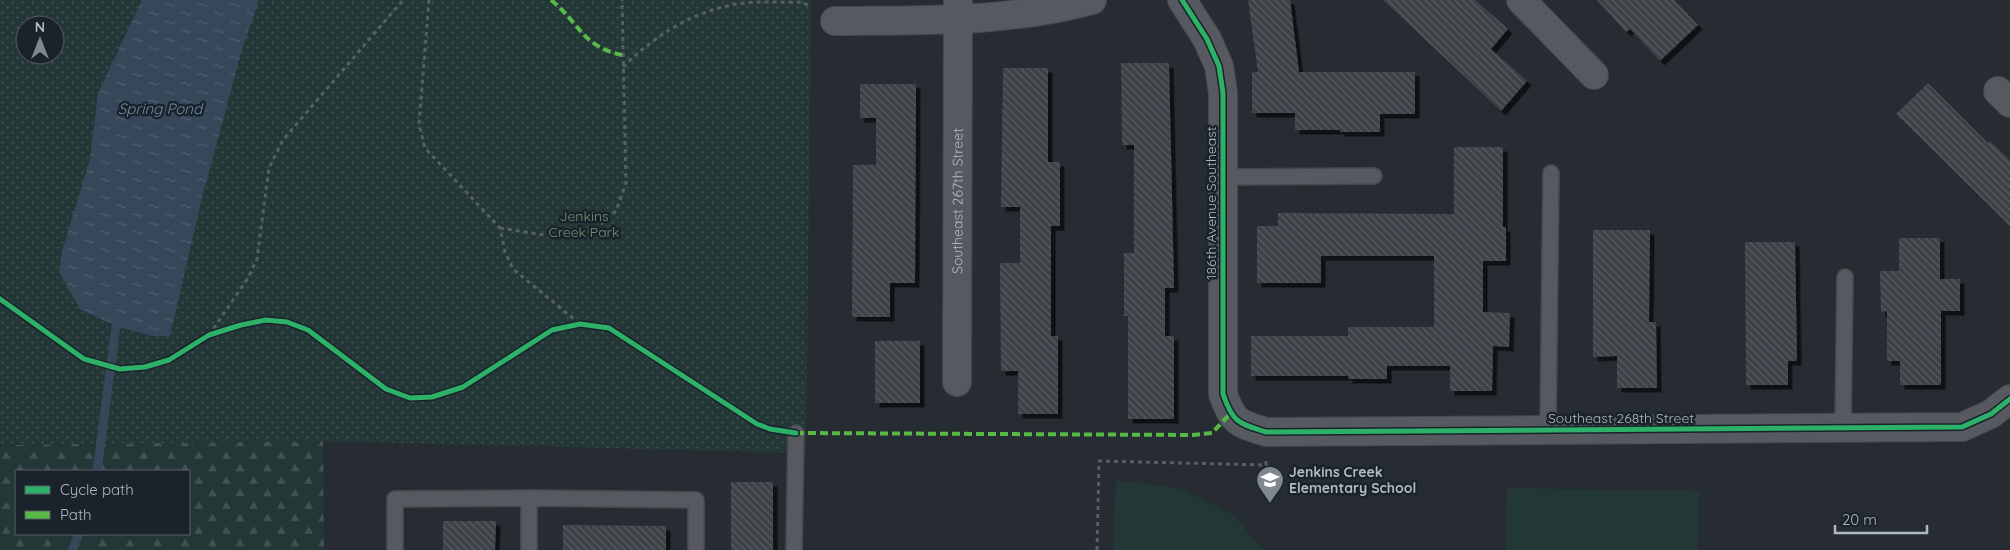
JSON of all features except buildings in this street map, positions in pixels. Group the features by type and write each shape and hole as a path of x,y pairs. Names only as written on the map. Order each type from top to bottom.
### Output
{"street":[{"path":"835,21 958,10 1073,5 1092,0"},
{"name":"186th Avenue Southeast","path":"1182,0 1207,39 1219,66 1223,93 1223,394 1230,414"},
{"path":"1521,0 1594,75"},
{"name":"Southeast 267th Street","path":"957,382 958,10"},
{"name":"Southeast 268th Street","path":"1230,414 1242,425 1266,432 1962,427 1991,414 2010,399"}],"lane":[{"path":"1548,430 1551,173"},
{"path":"1223,177 1374,176"},
{"path":"1843,428 1845,276"},
{"path":"794,550 796,434"},
{"path":"395,550 395,499 529,498 696,500 696,550"},
{"path":"529,498 529,550"}],"path":[{"path":"210,335 248,278 257,258 268,168 282,140 403,0"},
{"path":"430,0 418,124 425,148 500,228 505,252 513,269 580,324"},
{"path":"500,228 544,235 577,235 595,229 616,211 626,183 622,0"},
{"path":"623,68 639,51 676,25 704,12 734,4 802,2 835,21"},
{"path":"571,326 580,324 590,326"},
{"path":"201,340 217,333"},
{"path":"1097,550 1099,461 1266,465 1266,432"}],"green space":[{"name":"Jenkins Creek Park","path":"0,0 811,0 806,453 323,441 0,445"},
{"path":"323,441 324,550 0,550 0,445"},
{"path":"1116,480 1182,489 1232,514 1264,550 1113,550"},
{"path":"1507,488 1699,491 1698,550 1506,550"}],"water":[{"name":"Spring Pond","path":"142,0 259,0 241,53 201,202 170,336 152,336 116,326 80,309 59,272 62,251 90,159 98,93"}],"waterway":[{"path":"97,470 116,326"},
{"path":"72,550 79,535"}],"marked path":[{"path":"551,0 589,40 608,51 622,55"},
{"path":"796,433 1193,435 1212,433 1230,414"}],"cycle path":[{"path":"1182,0 1207,39 1219,66 1223,93 1223,394 1230,411 1243,424 1266,432 1962,427 1991,414 2010,399"},
{"path":"0,299 84,359 120,369 145,367 169,360 209,335 241,325 266,320 287,322 308,330 386,389 410,398 432,397 463,387 552,330 580,324 609,328 757,424 770,429 796,433"}],"place":[{"name":"Jenkins Creek Elementary School","path":"1270,504"}]}
